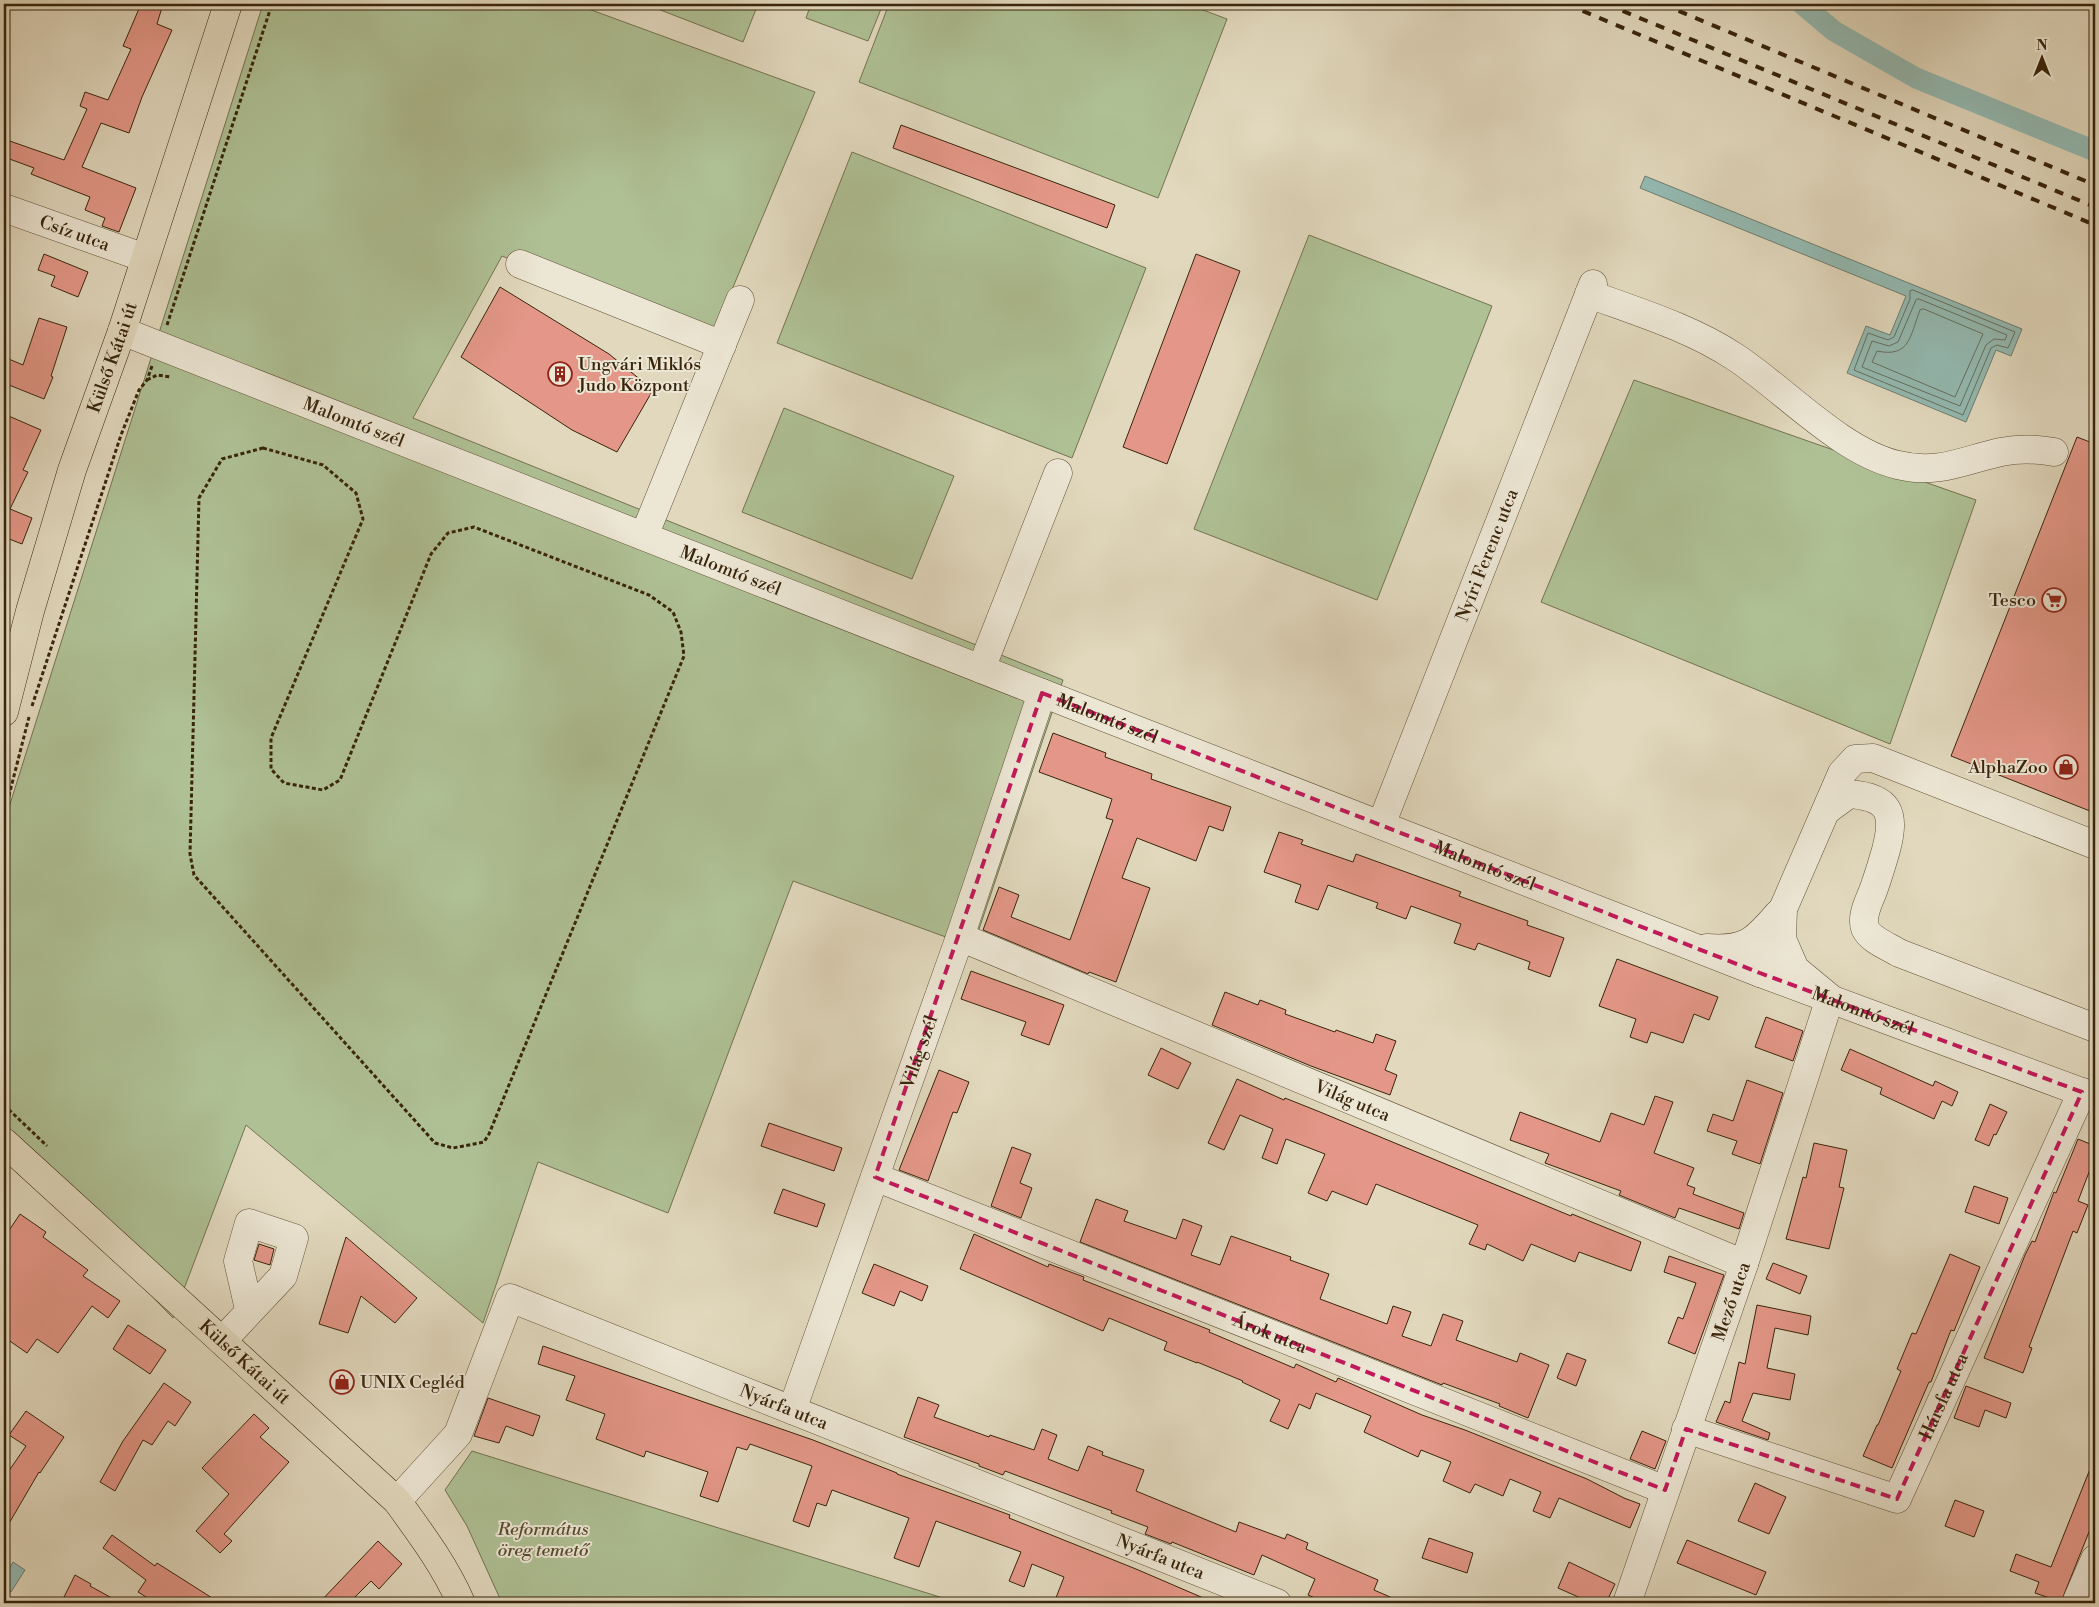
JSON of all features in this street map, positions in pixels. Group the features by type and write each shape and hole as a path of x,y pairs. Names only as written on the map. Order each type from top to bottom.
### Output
{"main road":[{"name":"Külső Kátai út","path":"16,714 30,611 72,470 122,331 228,4"},
{"name":"Külső Kátai út","path":"4,1142 397,1501 433,1551 454,1585 461,1603"}],"street":[{"name":"Csíz utca","path":"4,208 145,258"},
{"path":"520,264 722,345"},
{"name":"Nyíri Ferenc utca","path":"1381,825 1591,289 1715,344 1737,358 1841,438 1882,461 1919,468 1938,468 1966,463 2002,452 2036,449 2054,452"},
{"path":"644,536 740,300"},
{"name":"Malomtó szél","path":"122,331 1760,973 2089,1094"},
{"path":"981,669 1058,473"},
{"name":"Világ szél","path":"792,1410 960,937 1042,693"},
{"path":"1760,973 1783,909 1842,773 1854,760 1873,758 2095,845"},
{"path":"1827,810 1849,794 1866,795 1884,804 1889,813 1892,829 1878,878 1866,910 1866,928 1873,937 1899,953 2095,1028"},
{"path":"1693,947 1724,950 1741,947 1761,934 1783,909"},
{"path":"1783,909 1782,939 1795,969 1830,998"},
{"name":"Világ utca","path":"960,937 1744,1264"},
{"name":"Mező utca","path":"1627,1603 1744,1264 1830,998"},
{"name":"Hársfa utca","path":"1686,1429 1897,1499 2089,1094"},
{"name":"Árok utca","path":"876,1177 1665,1490"},
{"name":"Nyárfa utca","path":"397,1501 458,1434 510,1298 1277,1603"},
{"path":"222,1341 249,1309"},
{"path":"2076,1603 2095,1559"}],"path":[{"path":"32,707 120,435 138,390 147,380 160,345 272,4"},
{"path":"263,448 323,465 356,492 363,519 271,738 271,770 284,783 323,790 340,780 431,554 448,533 474,527 649,595 673,612 681,632 684,656 493,1125 484,1142 453,1148 436,1143 194,875 190,854 199,498 222,460 263,448"},
{"path":"4,815 16,714"}],"highlighted area":[{"path":"1042,693 1760,973 2082,1092 1897,1499 1686,1429 1665,1490 875,1177"}],"green space":[{"path":"263,4 575,4 815,92 710,342 502,256 413,418 1063,680 973,947 793,881 668,1213 538,1162 483,1323 246,1125 173,1318 54,1195 4,1148 4,823"},
{"path":"645,4 758,4 743,42"},
{"path":"811,4 883,4 868,41 806,18"},
{"path":"889,4 1187,4 1227,19 1158,198 859,82"},
{"path":"852,152 1146,268 1072,458 777,343"},
{"path":"1309,235 1492,306 1377,600 1194,529"},
{"path":"1634,380 1976,500 1890,744 1541,602"},
{"path":"784,408 954,476 912,579 742,512"},
{"name":"Református öreg temető","path":"472,1451 959,1603 502,1603 467,1526 445,1490"}],"water":[{"path":"1645,176 2022,329 2011,356 1996,350 1966,422 1847,373 1866,326 1890,335 1906,296 1640,188"},
{"path":"13,1562 25,1570 11,1592 4,1587 4,1577"}],"building":[{"path":"141,4 163,4 157,24 172,30 142,97 129,133 101,123 82,167 136,188 119,232 102,226 105,218 85,210 90,197 31,174 34,168 4,157 4,139 64,160 87,109 80,106 85,92 108,100 131,49 123,46"},
{"path":"901,125 1115,205 1107,228 893,148"},
{"path":"44,254 88,272 78,297 51,286 55,276 38,270"},
{"path":"1196,254 1240,271 1167,464 1123,447"},
{"name":"Ungvári Miklós Judo Központ","path":"500,287 609,354 653,390 617,452 572,430 461,357"},
{"path":"39,318 67,327 51,376 53,377 44,399 4,383 4,357 23,365"},
{"path":"4,414 41,430 23,470 28,472 10,509 32,518 22,544 4,537"},
{"name":"Tesco","path":"2077,437 2095,444 2095,813 1951,756"},
{"path":"1053,733 1106,753 1105,757 1152,774 1151,779 1231,807 1223,831 1209,826 1196,861 1137,838 1122,878 1150,888 1116,982 1089,972 1088,974 983,930 999,887 1019,895 1011,917 1070,940 1113,820 1106,818 1112,799 1039,772"},
{"path":"1279,832 1303,840 1301,844 1353,862 1356,854 1461,892 1459,896 1528,921 1527,925 1564,938 1550,977 1528,969 1530,962 1478,943 1475,950 1454,943 1461,924 1411,906 1406,919 1376,908 1378,903 1328,885 1318,910 1295,902 1301,885 1264,872"},
{"path":"1617,959 1718,997 1709,1020 1694,1014 1683,1043 1651,1032 1647,1043 1630,1037 1636,1019 1599,1006"},
{"path":"971,971 1064,1005 1049,1045 1021,1035 1026,1022 961,999"},
{"path":"1225,992 1258,1005 1260,1000 1286,1010 1285,1014 1373,1043 1376,1034 1396,1041 1385,1070 1397,1075 1390,1095 1311,1066 1212,1025"},
{"path":"1766,1017 1803,1031 1793,1061 1755,1047"},
{"path":"1161,1048 1191,1063 1178,1089 1148,1075"},
{"path":"1850,1049 1933,1086 1935,1081 1958,1092 1952,1106 1942,1101 1934,1119 1880,1094 1882,1088 1841,1070"},
{"path":"939,1070 969,1082 957,1113 953,1112 928,1181 899,1170"},
{"path":"1237,1079 1284,1100 1285,1098 1320,1112 1571,1216 1572,1214 1641,1242 1631,1271 1579,1252 1575,1262 1531,1244 1523,1261 1487,1244 1485,1250 1469,1244 1478,1225 1376,1184 1367,1205 1332,1191 1327,1201 1308,1193 1325,1154 1286,1139 1277,1164 1262,1158 1273,1129 1240,1115 1224,1150 1208,1143"},
{"path":"1747,1080 1783,1093 1760,1164 1732,1154 1737,1141 1707,1131 1713,1114 1733,1121"},
{"path":"1655,1096 1673,1102 1654,1153 1694,1168 1687,1185 1695,1188 1693,1194 1744,1213 1739,1229 1679,1208 1675,1218 1619,1195 1621,1191 1545,1163 1549,1154 1510,1140 1520,1112 1600,1142 1611,1113 1644,1125"},
{"path":"1990,1104 2007,1112 1989,1146 1975,1140"},
{"path":"769,1123 842,1148 834,1171 761,1146"},
{"path":"2078,1139 2095,1146 2095,1169 2091,1167 2078,1201 2088,1205 2077,1233 2073,1231 2029,1347 2032,1348 2023,1373 1984,1358 2025,1255 2032,1241 2035,1242 2054,1192 2056,1193"},
{"path":"1814,1143 1847,1150 1839,1187 1844,1188 1829,1249 1786,1239 1803,1177 1806,1178"},
{"path":"1012,1147 1031,1154 1020,1183 1032,1188 1021,1218 991,1206"},
{"path":"1974,1186 2008,1198 1999,1224 1965,1212"},
{"path":"783,1189 825,1204 817,1227 774,1213"},
{"path":"1096,1199 1128,1211 1124,1221 1176,1239 1183,1219 1202,1226 1191,1255 1220,1265 1231,1236 1291,1257 1290,1260 1329,1274 1320,1299 1387,1324 1393,1306 1411,1312 1402,1336 1431,1346 1443,1314 1463,1321 1456,1340 1517,1362 1520,1353 1549,1365 1528,1418 1499,1406 1500,1404 1443,1383 1442,1385 1080,1242"},
{"path":"20,1214 46,1232 43,1237 88,1270 83,1276 120,1301 108,1318 92,1306 58,1353 37,1339 27,1353 4,1337 4,1238"},
{"path":"974,1234 1048,1267 1049,1264 1084,1277 1083,1280 1210,1330 1209,1332 1294,1368 1296,1364 1336,1382 1338,1378 1422,1415 1465,1430 1587,1479 1640,1504 1630,1528 1559,1498 1550,1518 1533,1511 1541,1492 1510,1479 1503,1496 1475,1484 1470,1493 1443,1481 1451,1462 1421,1450 1418,1457 1364,1432 1371,1416 1316,1393 1310,1409 1299,1404 1288,1429 1270,1421 1280,1400 1243,1381 1164,1350 1167,1342 1109,1318 1103,1331 960,1269"},
{"path":"346,1237 417,1298 395,1323 361,1296 348,1333 319,1324"},
{"path":"259,1244 274,1249 270,1265 254,1260"},
{"path":"1950,1254 1980,1267 1954,1331 1951,1330 1931,1382 1929,1382 1892,1468 1863,1456 1901,1371 1897,1369 1912,1333 1916,1334"},
{"path":"1669,1256 1724,1275 1695,1354 1668,1343 1678,1317 1683,1319 1696,1283 1664,1272"},
{"path":"1773,1263 1807,1276 1800,1294 1766,1279"},
{"path":"874,1264 928,1286 922,1301 900,1291 894,1306 862,1293"},
{"path":"1757,1305 1811,1316 1808,1335 1775,1328 1767,1368 1795,1374 1790,1400 1753,1393 1742,1421 1770,1433 1768,1440 1716,1422 1725,1401 1730,1403 1739,1362 1745,1364"},
{"path":"128,1325 166,1350 150,1374 113,1349"},
{"path":"543,1346 813,1440 897,1474 1010,1515 1009,1518 1215,1603 1054,1603 1064,1577 1032,1564 1024,1587 1009,1581 1021,1552 936,1521 919,1567 894,1558 909,1518 832,1490 826,1506 817,1503 809,1527 793,1521 812,1466 750,1444 747,1450 737,1447 718,1502 700,1496 708,1472 646,1451 644,1457 596,1439 605,1414 566,1400 575,1376 538,1364"},
{"path":"1567,1353 1586,1360 1576,1386 1557,1378"},
{"path":"164,1383 191,1402 175,1426 168,1421 152,1445 143,1440 115,1491 100,1482 123,1441"},
{"path":"1966,1386 2011,1403 2006,1418 1985,1410 1979,1427 1954,1418"},
{"path":"918,1397 939,1405 934,1417 989,1437 990,1435 1034,1450 1042,1429 1057,1435 1048,1459 1078,1471 1088,1446 1103,1452 1102,1455 1144,1470 1136,1491 1236,1532 1239,1522 1285,1539 1287,1534 1308,1543 1306,1549 1378,1580 1374,1590 1404,1603 1326,1603 1308,1595 1315,1579 1262,1555 1254,1575 1172,1542 1171,1544 1145,1534 1148,1527 1111,1513 1112,1511 1005,1471 1003,1475 979,1466 979,1464 904,1437"},
{"path":"488,1398 540,1416 533,1436 506,1426 499,1443 474,1436"},
{"path":"26,1411 64,1437 39,1472 4,1532 4,1478 26,1446 9,1435"},
{"path":"254,1414 269,1428 260,1437 289,1462 224,1534 232,1541 220,1553 196,1531 229,1494 202,1468"},
{"path":"1642,1431 1666,1441 1655,1469 1630,1459"},
{"path":"2094,1459 2095,1517 2061,1602 2035,1593 2039,1582 2010,1571 2016,1554 2051,1567"},
{"path":"1755,1483 1786,1497 1769,1534 1738,1521"},
{"path":"1955,1500 1984,1511 1974,1537 1945,1526"},
{"path":"112,1535 155,1566 157,1563 220,1603 156,1603 138,1592 146,1580 103,1548"},
{"path":"1429,1538 1473,1553 1467,1573 1422,1558"},
{"path":"1687,1540 1766,1572 1756,1595 1677,1563"},
{"path":"378,1541 402,1564 379,1589 371,1581 349,1603 319,1603"},
{"path":"1569,1562 1615,1584 1606,1603 1592,1603 1558,1588"},
{"path":"75,1575 91,1584 90,1586 121,1603 77,1603 64,1597"}],"waterway":[{"path":"1802,4 1834,31 1916,78 2095,151"}],"railway":[{"path":"1566,4 2095,225"},
{"path":"1606,4 2095,207"},
{"path":"1662,4 2095,185"}],"place":[{"name":"Ungvári Miklós Judo Központ","path":"560,374"},
{"name":"Tesco","path":"2054,600"},
{"name":"AlphaZoo","path":"2066,767"},
{"name":"UNIX Cegléd","path":"342,1382"}]}
